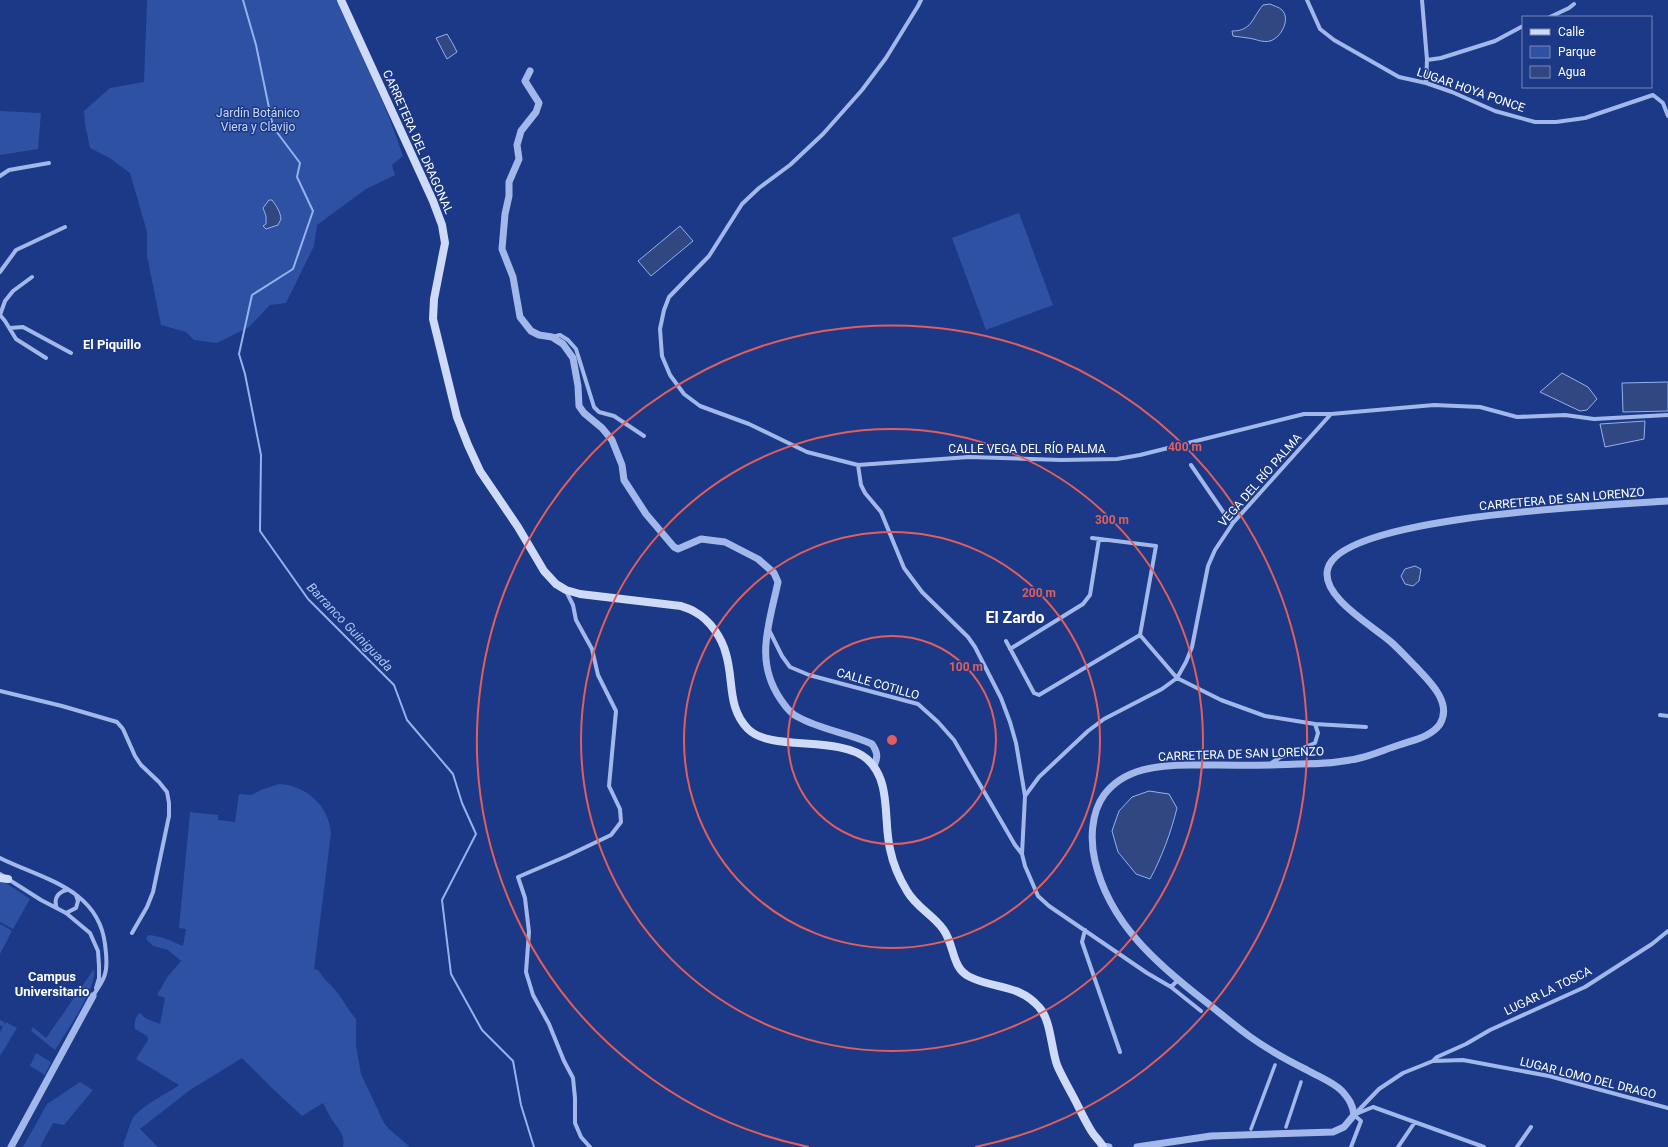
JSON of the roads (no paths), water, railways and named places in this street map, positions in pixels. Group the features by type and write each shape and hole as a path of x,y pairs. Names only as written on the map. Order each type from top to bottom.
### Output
{"main road":[{"name":"CARRETERA DEL DRAGONAL","path":"341,0 433,201 442,225 445,243 434,299 433,319 457,417 480,471 518,527 544,571 556,584 566,590 580,594 681,606 695,612 707,622 718,636 727,654 732,698 738,718 749,731 766,739 839,747 852,751 866,758 874,766 881,779 885,798 889,848 897,874 908,894 944,930 950,942 954,960 961,970 970,977 1005,987 1024,995 1040,1008 1047,1022 1053,1054 1058,1068 1092,1133 1105,1147"}],"street":[{"name":"CALLE VEGA DEL RÍO PALMA","path":"920,0 918,6 886,58 862,90 823,134 790,165 759,188 742,204 709,256 669,297 664,310 660,330 662,356 670,375 684,394 700,406 749,424 807,452 858,465 969,456 1061,460 1117,459 1140,455 1304,414 1331,414 1434,405 1480,408 1517,417 1565,415 1594,419 1668,415"},
{"name":"LUGAR HOYA PONCE","path":"1307,0 1320,29 1334,40 1399,78 1426,83 1452,92 1495,111 1535,122 1556,122 1585,118 1653,95 1663,103 1668,116"},
{"path":"1422,0 1427,60 1426,83"},
{"path":"1552,16 1574,4"},
{"path":"1427,60 1441,58 1495,41 1522,27"},
{"path":"530,71 525,81 539,103 536,112 521,131 517,145 519,159 509,182 509,196 505,214 502,249 513,277 520,317 531,331 539,335 552,337 560,335 568,340 576,349 594,407 599,412 614,416 644,436"},
{"path":"0,176 9,170 49,163"},
{"path":"0,272 16,250 65,227"},
{"path":"32,277 13,291 5,301 0,315 16,339 46,358"},
{"path":"10,328 23,327 71,353"},
{"path":"552,337 563,344 573,358 578,386 579,406 584,413 602,428 612,440 622,465 624,480 646,514 674,547 678,549 701,539 712,539 725,542 758,559 774,573 778,582 769,630 764,647 767,672 774,690 786,707 797,717 872,744 876,750 878,758 874,766"},
{"name":"VEGA DEL RÍO PALMA","path":"1177,678 1192,647 1208,566 1215,550 1233,523 1331,414"},
{"path":"858,465 861,485 865,493 883,516 904,568 922,592 968,637 975,647 1001,698 1016,743 1024,796 1022,854 1025,866 1038,896 1049,906 1147,973 1171,987 1201,1011"},
{"path":"1191,465 1226,516 1233,523"},
{"name":"CARRETERA DE SAN LORENZO","path":"1354,1115 1353,1106 1339,1088 1250,1037 1178,980 1149,954 1133,936 1106,894 1098,874 1092,850 1093,824 1100,800 1112,786 1126,776 1146,769 1177,765 1268,766 1318,764 1359,758 1428,735 1440,724 1444,713 1442,700 1433,685 1391,642 1336,596 1328,583 1326,570 1332,559 1346,549 1372,538 1416,527 1499,513 1668,501"},
{"path":"1006,641 1034,693 1039,695 1140,635 1156,546 1092,538"},
{"path":"1010,649 1083,604 1090,595 1099,539"},
{"path":"566,590 573,605 576,620 592,649 598,674 616,711 609,786 620,809 621,822 611,835 518,877 525,898 529,932 526,972 533,995 549,1024 564,1061 573,1078 575,1123 581,1137 590,1147"},
{"name":"CALLE COTILLO","path":"769,630 782,656 790,667 809,675 918,704 938,722 954,740 989,802 1022,854"},
{"path":"1140,635 1177,678 1221,700 1265,716 1315,724 1366,727"},
{"path":"1024,796 1039,777 1088,730 1104,719 1162,689 1177,678"},
{"path":"0,691 116,722 123,729 135,756 141,765 167,792 169,816 153,892 148,907 132,932"},
{"path":"1660,716 1668,716"},
{"path":"1268,766 1279,758 1314,743 1318,734 1315,724"},
{"path":"0,858 55,882 86,902 99,922 104,937 106,954 105,975 11,1147"},
{"path":"0,874 4,878 41,900 66,913 90,933 98,951 99,978 93,996"},
{"path":"57,908 55,901 58,894 67,890"},
{"path":"66,913 76,908 78,901 76,895"},
{"path":"1085,930 1082,942 1120,1052"},
{"name":"LUGAR LA TOSCA","path":"1433,1061 1437,1057 1466,1044 1490,1030 1585,987 1652,944 1668,931"},
{"path":"1171,987 1178,980"},
{"name":"LUGAR LOMO DEL DRAGO","path":"1354,1115 1379,1089 1403,1073 1433,1061 1463,1060 1549,1076 1668,1108"},
{"path":"1251,1129 1275,1065"},
{"path":"1286,1127 1301,1082"},
{"path":"1137,1147 1211,1136 1333,1132 1344,1127 1354,1115 1372,1107 1484,1147"},
{"path":"1351,1147 1361,1121 1354,1115"},
{"path":"1398,1147 1415,1122"},
{"path":"1518,1147 1532,1127"}],"water":[{"path":"1270,4 1281,9 1285,14 1284,28 1278,36 1265,42 1251,38 1233,36 1232,31 1244,29 1251,23 1263,5"},
{"path":"447,34 457,52 447,59 436,38"},
{"path":"269,200 272,200 277,207 281,219 278,225 266,229 263,226 266,224 266,216 263,208"},
{"path":"680,226 693,241 651,276 638,261"},
{"path":"1562,373 1588,387 1597,399 1587,410 1580,411 1540,392"},
{"path":"1668,382 1668,411 1623,412 1622,383"},
{"path":"1645,421 1644,439 1605,447 1600,424"},
{"path":"1415,566 1421,569 1419,581 1413,586 1405,584 1401,576 1405,569"},
{"path":"1149,791 1169,794 1177,808 1166,844 1150,879 1136,874 1118,852 1112,831 1119,811 1132,797"}],"waterway":[{"name":"Barranco Guiniguada","path":"243,0 256,45 273,127 300,163 297,177 313,211 293,269 252,295 239,354 245,374 261,455 260,531 308,599 394,685 407,720 453,774 462,803 476,834 442,900 451,974 482,1030 513,1061 521,1105 534,1147"}],"district":[{"name":"El Piquillo","path":"112,344"},
{"name":"El Zardo","path":"1015,617"},
{"name":"Campus Universitario","path":"52,984"}],"park label":[{"name":"Jardín Botánico Viera y Clavijo","path":"258,120"}]}
